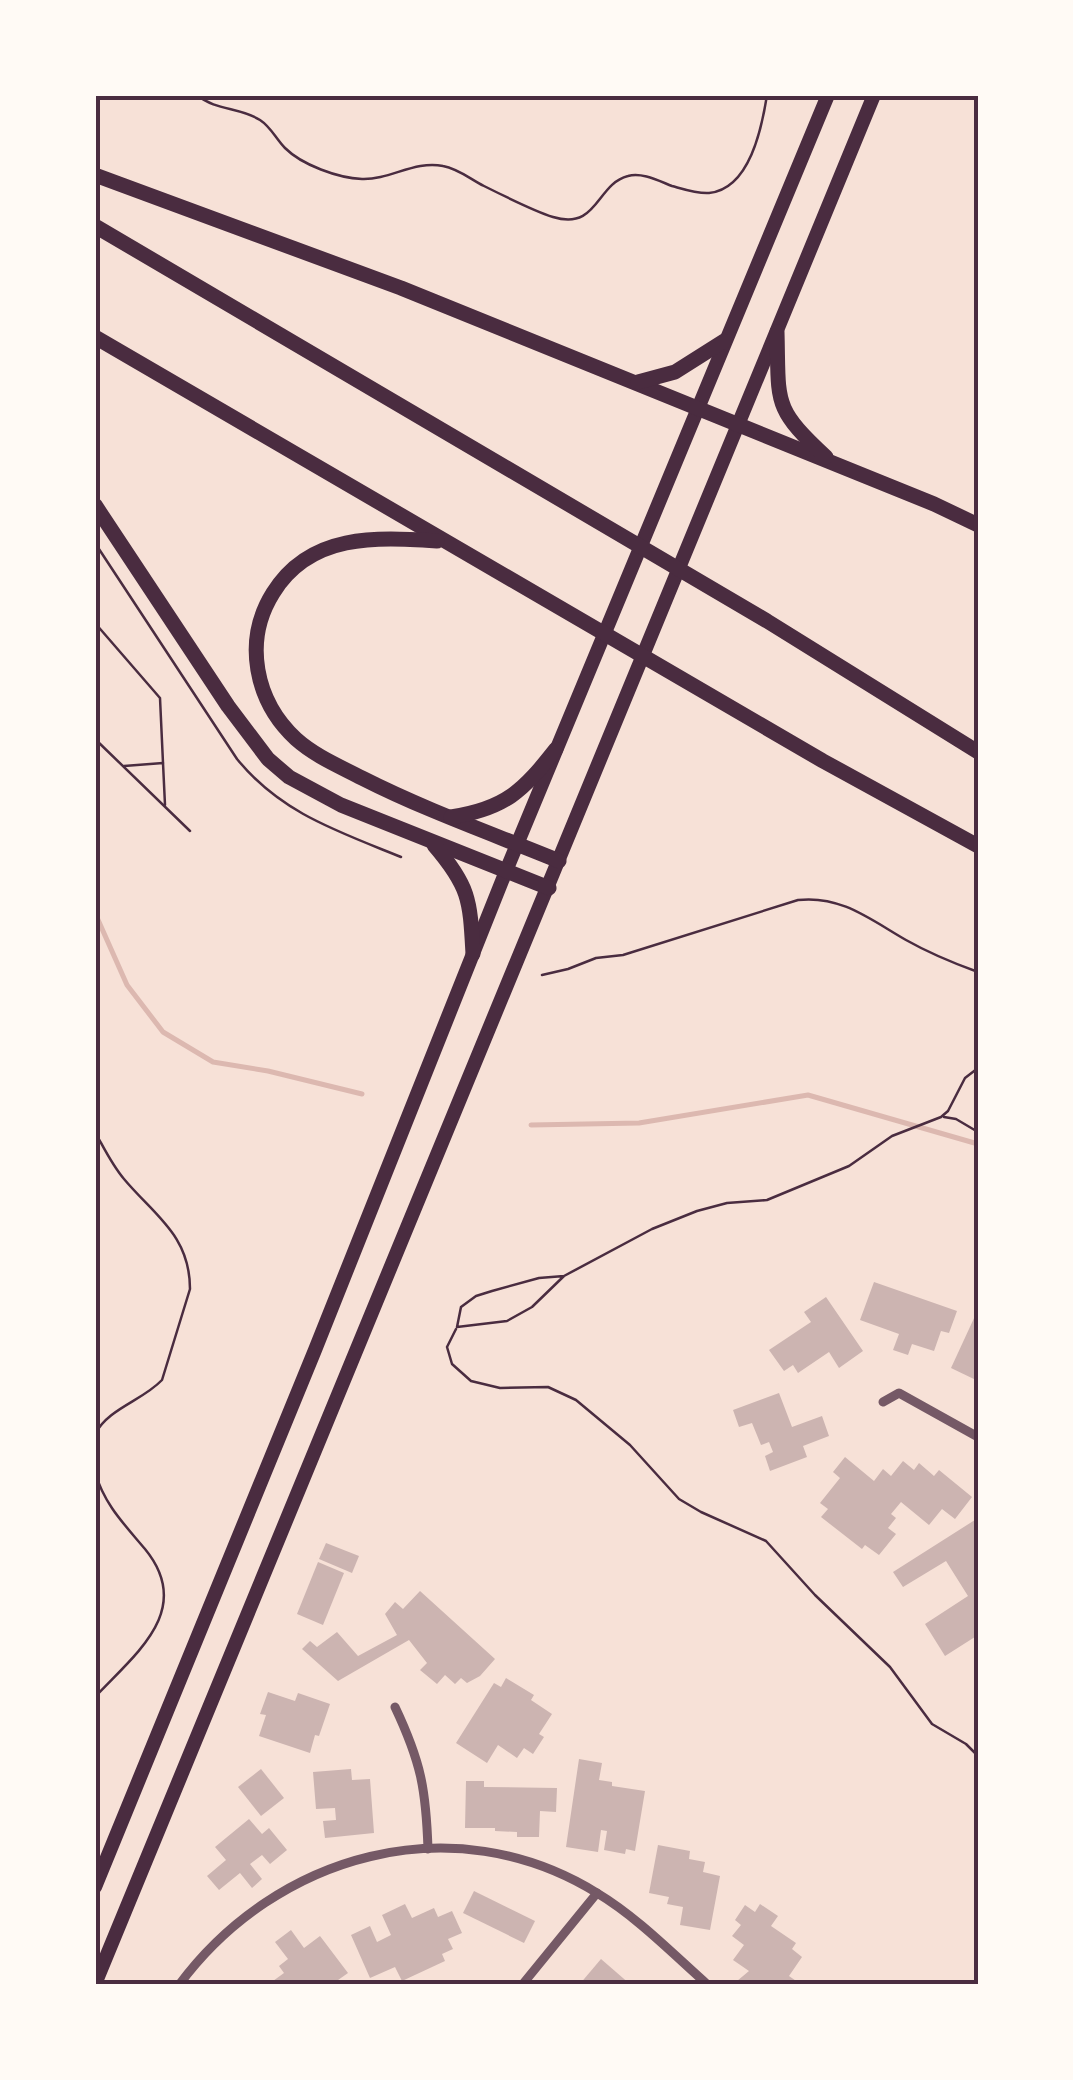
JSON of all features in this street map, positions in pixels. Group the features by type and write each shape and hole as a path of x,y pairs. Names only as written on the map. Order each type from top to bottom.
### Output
{"highway":[{"path":"95,175 400,288 638,382 978,526"},
{"path":"95,226 708,586 978,752"},
{"path":"777,332 778,395 784,412 832,463"},
{"path":"95,337 823,761 978,846"},
{"path":"638,382 675,372 724,341"},
{"path":"95,505 228,706 268,759 290,778 325,797 548,888"},
{"path":"444,541 358,539 313,554 286,576 271,595 260,619 255,646 264,695 280,722 322,758 450,817 559,861"},
{"path":"450,817 502,804 535,777 556,749"},
{"path":"431,842 459,875 469,896 473,954"}],"main road":[{"path":"95,1886 517,844 828,95"},
{"path":"95,1984 874,95"}],"street":[{"path":"883,1402 899,1393 978,1437"},
{"path":"396,1708 418,1754 428,1849"},
{"path":"180,1985 199,1958 230,1927 264,1900 302,1879 342,1863 384,1853 428,1849 472,1851 515,1859 597,1892 708,1985"},
{"path":"522,1985 597,1892"}],"path":[{"path":"197,95 218,108 259,119 284,148 314,166 360,179 390,176 429,164 441,165 553,217 570,220 593,210 611,187 627,176 705,194 728,186 747,164 761,132 767,95"},
{"path":"95,623 160,698 166,806"},
{"path":"95,739 190,831"},
{"path":"122,766 163,763"},
{"path":"542,975 816,898 854,909 944,960 978,972"},
{"path":"456,1327 507,1321 532,1307 564,1276 652,1229 727,1203 767,1200 816,1177 838,1172 892,1136 941,1117 965,1078 978,1068"},
{"path":"941,1117 956,1119 978,1132"},
{"path":"973,1128 978,1122"},
{"path":"95,1132 126,1182 158,1212 178,1242 190,1274 190,1289 162,1380 108,1417 95,1434"},
{"path":"564,1276 539,1278 476,1296 461,1307 447,1347 458,1372 486,1386 559,1390 590,1410 630,1444 679,1499 756,1535 775,1549 815,1595 890,1667 932,1724 978,1756"},
{"path":"95,1472 110,1507 156,1564 165,1599 149,1639 95,1697"}],"building":[{"path":"874,1282 957,1311 949,1333 941,1331 934,1351 912,1344 908,1355 893,1350 899,1334 860,1320"},
{"path":"826,1297 863,1351 839,1368 829,1352 798,1373 793,1365 784,1371 769,1350 811,1322 804,1312"},
{"path":"975,1316 978,1318 978,1381 951,1368"},
{"path":"779,1393 792,1427 822,1416 829,1436 803,1446 807,1457 770,1471 765,1456 773,1452 769,1442 761,1445 752,1423 739,1427 733,1410"},
{"path":"845,1457 874,1481 883,1469 891,1476 903,1461 914,1470 919,1463 934,1476 939,1470 972,1497 955,1519 942,1509 929,1525 901,1502 891,1514 896,1518 888,1528 896,1534 879,1555 865,1545 862,1549 821,1517 828,1509 820,1503 840,1478 833,1472"},
{"path":"978,1518 978,1635 945,1656 925,1624 968,1596 946,1561 903,1587 893,1572"},
{"path":"326,1543 359,1556 352,1573 319,1559"},
{"path":"318,1562 344,1573 323,1625 297,1614"},
{"path":"420,1591 495,1659 480,1676 467,1683 461,1678 455,1684 445,1675 437,1684 420,1670 427,1663 409,1640 338,1681 302,1649 310,1641 317,1647 337,1632 358,1656 397,1635 385,1614 395,1602 403,1609"},
{"path":"506,1678 534,1695 531,1700 552,1714 539,1734 544,1737 533,1754 524,1748 517,1758 498,1745 487,1763 456,1743 494,1683 501,1687"},
{"path":"268,1692 295,1701 298,1693 330,1704 310,1753 259,1736 266,1715 260,1714"},
{"path":"579,1759 602,1763 599,1780 645,1791 635,1851 626,1849 625,1854 604,1850 607,1831 601,1830 598,1852 566,1847"},
{"path":"261,1769 284,1798 261,1816 238,1787"},
{"path":"351,1769 352,1780 370,1779 374,1833 325,1838 323,1821 336,1820 335,1808 316,1809 313,1772"},
{"path":"466,1781 484,1781 484,1787 557,1788 556,1812 540,1811 539,1837 517,1837 517,1832 495,1828 465,1828"},
{"path":"249,1819 262,1834 269,1828 287,1850 270,1864 262,1855 250,1864 262,1879 252,1888 240,1873 219,1890 207,1876 226,1860 215,1847"},
{"path":"658,1845 690,1851 689,1859 705,1862 703,1872 720,1876 710,1930 680,1925 683,1907 667,1904 669,1897 649,1893"},
{"path":"474,1891 535,1921 524,1943 463,1913"},
{"path":"405,1904 412,1918 434,1908 438,1917 452,1911 462,1933 448,1939 453,1949 442,1954 445,1961 402,1981 395,1967 370,1978 351,1935 370,1926 377,1942 391,1935 382,1915"},
{"path":"760,1904 778,1916 771,1926 796,1943 792,1949 802,1957 789,1976 802,1985 742,1985 737,1981 749,1971 733,1960 744,1945 732,1936 741,1925 735,1920 745,1905 755,1912"},
{"path":"291,1930 304,1948 320,1936 348,1973 331,1985 276,1985 273,1981 284,1973 279,1966 288,1959 275,1942"},
{"path":"601,1959 631,1985 579,1985"}],"waterway":[{"path":"95,913 127,985 163,1032 213,1062 362,1094"},
{"path":"531,1125 639,1123 808,1095 978,1144"}]}
